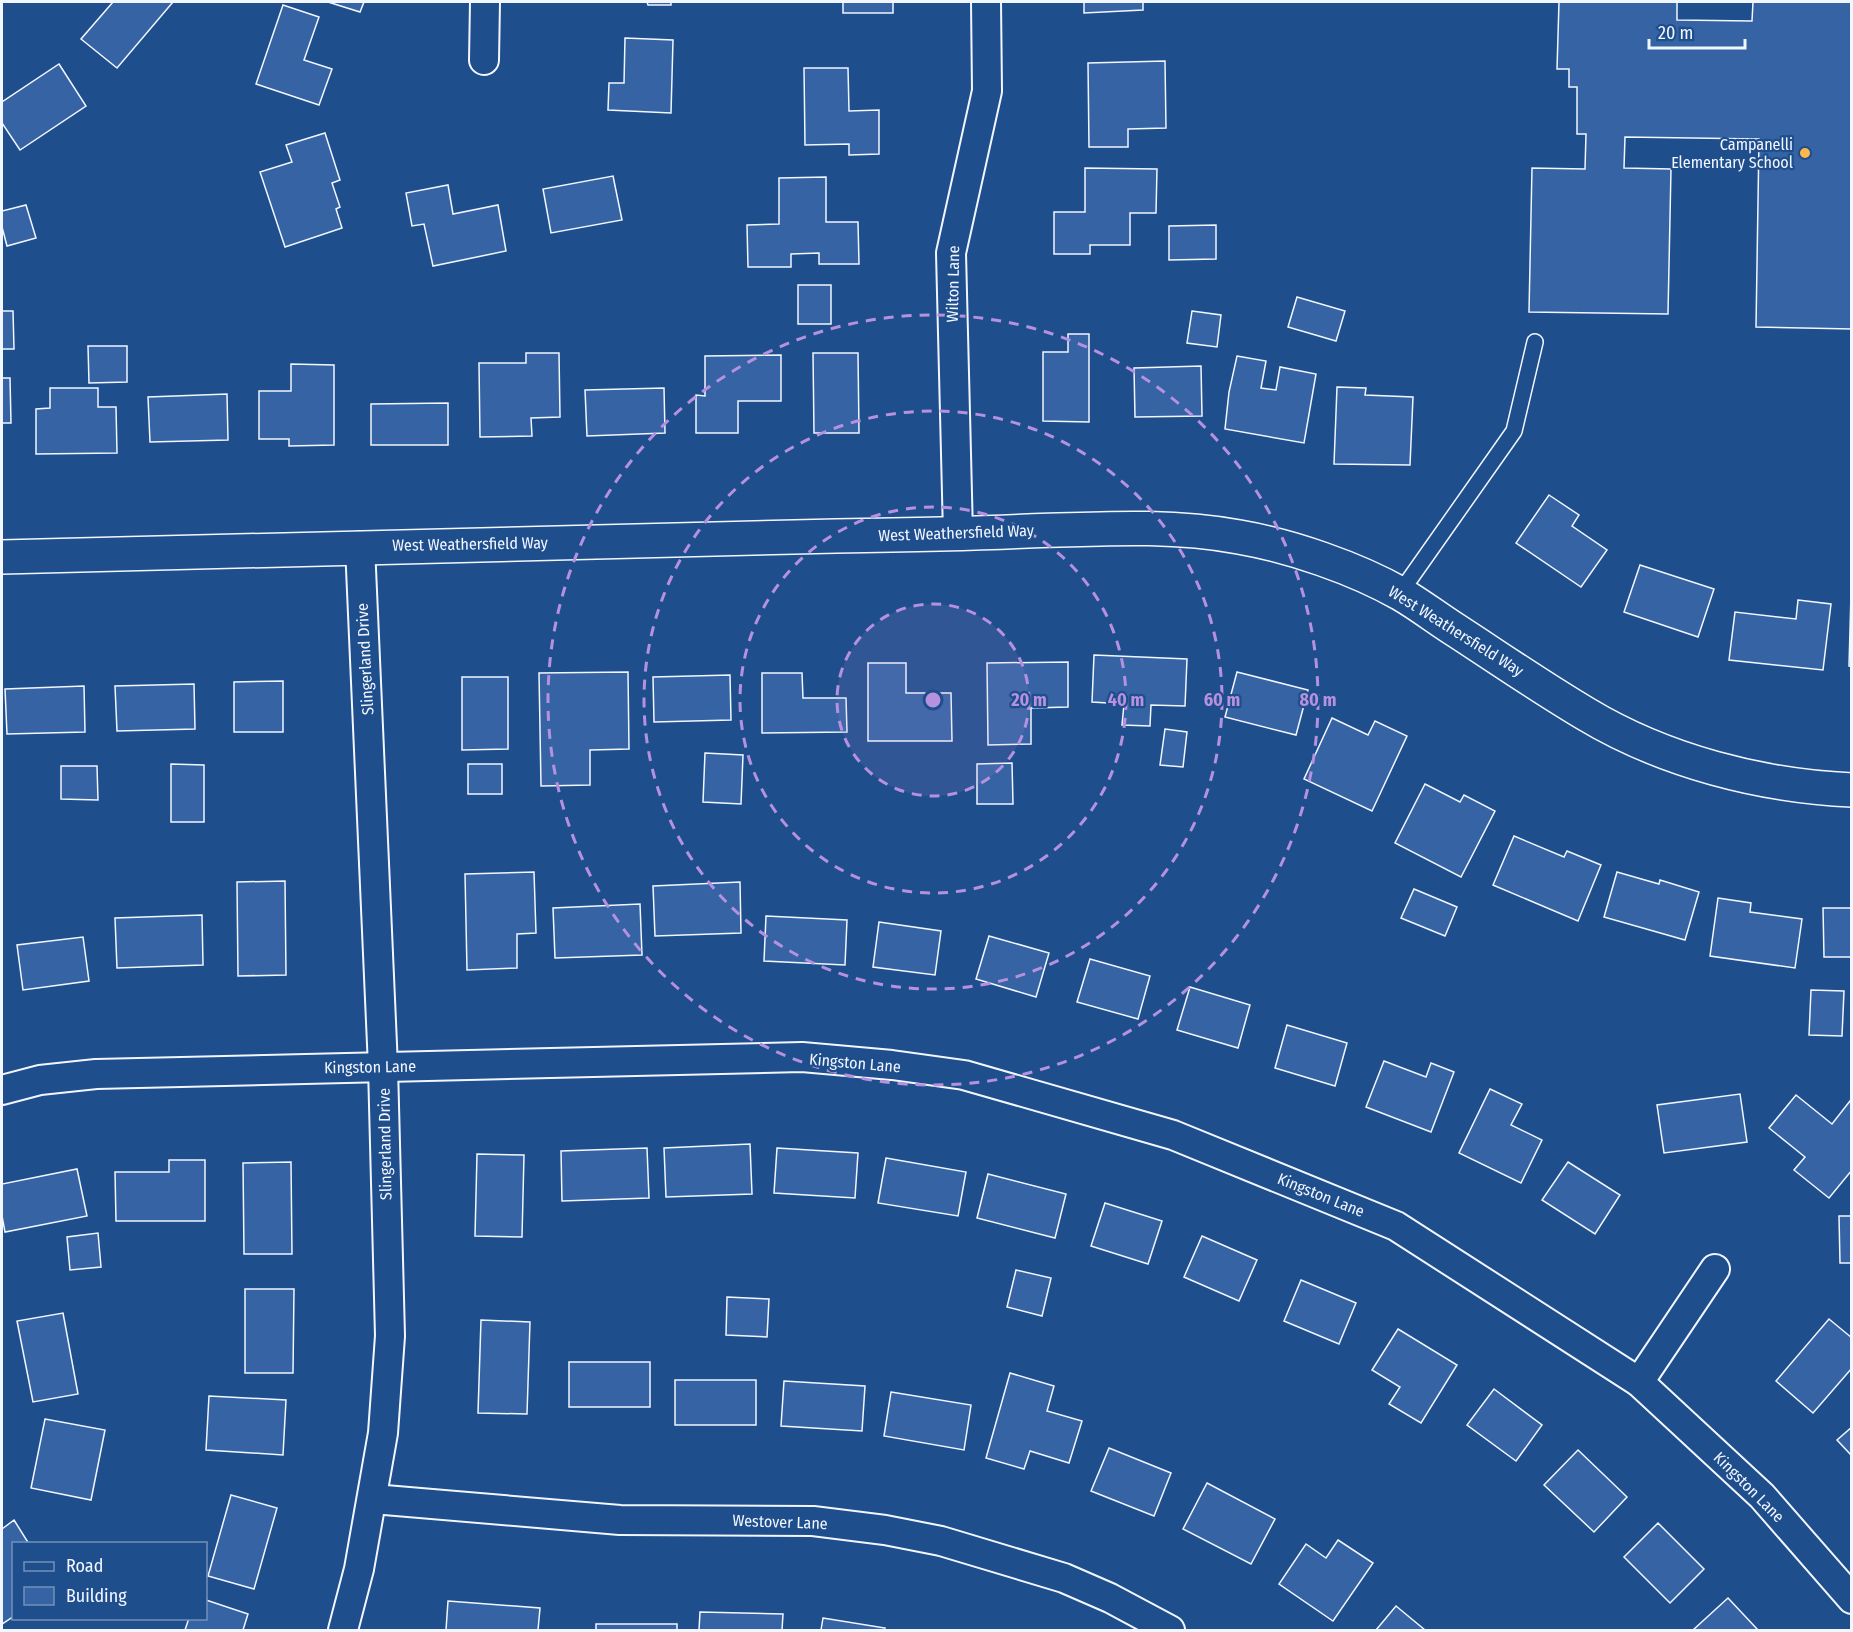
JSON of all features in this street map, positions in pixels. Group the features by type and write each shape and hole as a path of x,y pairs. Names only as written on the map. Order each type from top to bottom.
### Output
{"street":[{"path":"484,60 485,2"},
{"name":"Wilton Lane","path":"958,534 951,253 987,91 986,2"},
{"name":"West Weathersfield Way","path":"2,557 360,546 958,534 1144,527 1194,530 1243,537 1289,549 1341,566 1400,593 1590,717 1640,741 1740,774 1794,785 1851,790"},
{"name":"Slingerland Drive","path":"344,1630 373,1499 383,1432 390,1336 383,1067 360,546"},
{"name":"Kingston Lane","path":"2,1090 40,1080 96,1074 802,1057 892,1065 964,1075 1173,1135 1396,1226 1639,1382 1761,1496 1851,1599"},
{"path":"1639,1382 1715,1269"},
{"name":"Westover Lane","path":"373,1499 620,1520 813,1521 885,1530 941,1541 1064,1578 1110,1598 1170,1630"}],"lane":[{"path":"1400,593 1514,431 1535,342"}],"building":[{"path":"113,2 173,2 117,68 81,39"},
{"path":"328,2 364,2 360,12"},
{"path":"647,2 671,2 671,5 648,5"},
{"path":"843,2 893,2 893,13 843,13"},
{"path":"1084,2 1143,2 1143,10 1084,13"},
{"name":"Campanelli Elementary School","path":"1559,2 1677,2 1677,20 1752,21 1753,2 1852,2 1852,329 1756,327 1759,139 1625,137 1624,168 1671,169 1668,314 1529,312 1532,168 1585,169 1586,134 1577,134 1577,87 1569,87 1569,69 1557,69"},
{"path":"283,5 319,17 304,60 332,69 319,105 256,84"},
{"path":"625,38 673,40 671,113 608,110 609,83 624,83"},
{"path":"1165,61 1166,128 1128,129 1128,147 1089,147 1088,63"},
{"path":"59,64 86,106 20,150 2,123 2,102"},
{"path":"804,68 848,68 849,111 879,110 879,154 849,155 849,144 805,145"},
{"path":"325,133 340,180 332,183 340,207 336,209 342,228 285,247 260,172 292,162 286,145"},
{"path":"1085,168 1157,169 1156,213 1130,213 1130,245 1090,245 1090,254 1054,254 1054,212 1085,212"},
{"path":"613,176 622,220 551,233 543,189"},
{"path":"826,177 826,222 858,222 859,264 819,264 819,253 791,254 791,267 748,267 747,225 779,224 779,178"},
{"path":"448,185 453,214 498,205 506,251 433,266 424,224 412,226 406,193"},
{"path":"26,205 36,238 7,246 2,227 2,211"},
{"path":"1216,225 1216,259 1169,260 1169,226"},
{"path":"798,285 831,285 831,324 798,324"},
{"path":"1297,297 1345,311 1336,341 1288,327"},
{"path":"2,311 13,311 14,349 2,349"},
{"path":"1192,311 1221,315 1217,347 1187,343"},
{"path":"1068,334 1089,334 1089,422 1043,421 1043,352 1068,352"},
{"path":"88,346 127,346 127,382 89,383"},
{"path":"526,353 559,353 560,417 531,418 532,436 480,437 479,363 526,363"},
{"path":"813,353 858,353 859,433 814,433"},
{"path":"781,355 781,401 738,401 738,433 696,433 696,395 705,396 705,356"},
{"path":"1237,356 1266,361 1261,388 1276,390 1280,367 1316,374 1304,443 1225,429 1229,392"},
{"path":"291,364 334,365 334,445 289,446 289,439 259,439 259,391 291,391"},
{"path":"1201,366 1202,416 1135,417 1134,368"},
{"path":"2,378 10,378 11,423 2,423"},
{"path":"1337,387 1366,388 1365,395 1413,397 1410,465 1334,464"},
{"path":"50,388 98,388 98,407 116,407 117,453 36,454 36,409 50,408"},
{"path":"664,388 665,433 587,436 585,390"},
{"path":"227,394 228,440 150,442 148,397"},
{"path":"448,403 448,445 371,445 371,404"},
{"path":"1549,495 1579,515 1572,526 1607,550 1581,587 1516,543"},
{"path":"1640,565 1714,589 1698,637 1624,612"},
{"path":"1852,594 1852,667 1849,666"},
{"path":"1798,600 1831,604 1823,670 1729,660 1735,612 1796,619"},
{"path":"1094,655 1187,659 1185,706 1151,705 1150,726 1122,725 1124,704 1092,702"},
{"path":"1068,662 1068,707 1031,708 1031,744 988,745 987,663"},
{"path":"868,663 906,663 906,693 951,693 952,741 868,741"},
{"path":"628,672 629,749 590,750 590,785 541,786 539,673"},
{"path":"1237,672 1308,690 1296,735 1225,717"},
{"path":"762,673 802,673 803,698 846,698 847,732 762,733"},
{"path":"730,675 731,720 654,722 653,677"},
{"path":"462,677 508,677 508,749 462,750"},
{"path":"283,681 283,732 234,732 234,682"},
{"path":"194,684 195,729 117,731 115,686"},
{"path":"84,686 85,732 7,734 5,689"},
{"path":"1332,718 1368,735 1375,721 1407,736 1372,811 1304,779"},
{"path":"1165,729 1187,732 1183,767 1160,765"},
{"path":"705,753 743,755 741,804 703,802"},
{"path":"1012,763 1013,804 977,804 977,764"},
{"path":"171,764 204,765 204,822 171,822"},
{"path":"468,764 502,764 502,794 468,794"},
{"path":"61,766 97,766 98,800 61,799"},
{"path":"1425,784 1460,802 1464,795 1495,811 1461,877 1395,843"},
{"path":"1514,836 1564,857 1567,851 1601,865 1578,921 1493,885"},
{"path":"534,872 536,933 517,934 517,968 467,970 465,874"},
{"path":"1617,872 1659,884 1660,880 1699,892 1685,940 1604,917"},
{"path":"285,881 286,975 238,976 237,882"},
{"path":"740,882 741,933 655,936 653,886"},
{"path":"1414,889 1457,907 1445,936 1401,918"},
{"path":"1718,898 1751,903 1750,912 1802,919 1795,968 1710,956"},
{"path":"640,904 642,955 555,958 553,908"},
{"path":"1823,908 1852,908 1852,957 1824,957"},
{"path":"202,915 203,965 117,968 115,918"},
{"path":"766,916 847,920 845,965 764,961"},
{"path":"879,922 941,931 935,975 873,967"},
{"path":"989,936 1049,953 1036,997 976,979"},
{"path":"83,937 89,981 23,990 17,945"},
{"path":"1090,959 1150,976 1138,1019 1077,1002"},
{"path":"1190,987 1250,1005 1238,1048 1177,1030"},
{"path":"1811,990 1844,991 1842,1036 1809,1035"},
{"path":"1287,1025 1347,1043 1335,1086 1275,1068"},
{"path":"1384,1061 1426,1077 1431,1063 1454,1072 1431,1132 1366,1107"},
{"path":"1490,1089 1522,1104 1511,1125 1542,1140 1521,1183 1459,1153"},
{"path":"1740,1094 1747,1142 1664,1153 1657,1105"},
{"path":"1796,1095 1832,1124 1850,1101 1852,1102 1852,1170 1829,1198 1794,1170 1805,1157 1769,1128"},
{"path":"750,1144 752,1194 666,1197 664,1148"},
{"path":"647,1148 649,1198 562,1201 561,1151"},
{"path":"777,1148 858,1153 855,1198 774,1193"},
{"path":"477,1154 524,1155 522,1237 475,1236"},
{"path":"886,1158 966,1172 958,1216 878,1203"},
{"path":"169,1160 205,1160 205,1221 116,1221 115,1172 169,1172"},
{"path":"291,1162 292,1254 244,1254 243,1163"},
{"path":"1568,1162 1620,1195 1595,1234 1542,1200"},
{"path":"77,1169 87,1216 5,1232 2,1216 2,1184"},
{"path":"988,1174 1066,1194 1055,1238 977,1218"},
{"path":"1105,1203 1162,1221 1148,1264 1091,1246"},
{"path":"1839,1216 1852,1216 1852,1263 1840,1263"},
{"path":"98,1233 101,1267 70,1270 67,1237"},
{"path":"1202,1236 1257,1260 1239,1301 1184,1277"},
{"path":"1016,1270 1051,1278 1042,1316 1007,1307"},
{"path":"1301,1280 1356,1303 1339,1344 1284,1321"},
{"path":"245,1289 294,1289 293,1373 245,1373"},
{"path":"727,1297 769,1299 767,1337 726,1335"},
{"path":"63,1313 78,1394 33,1402 17,1321"},
{"path":"1829,1319 1852,1338 1852,1368 1813,1413 1776,1381"},
{"path":"481,1320 530,1322 527,1414 478,1413"},
{"path":"1398,1329 1457,1365 1421,1423 1389,1404 1400,1387 1372,1370"},
{"path":"569,1362 650,1362 650,1407 569,1407"},
{"path":"1010,1373 1054,1386 1047,1411 1082,1421 1069,1463 1030,1451 1024,1469 986,1458"},
{"path":"675,1380 756,1380 756,1425 675,1425"},
{"path":"784,1381 865,1386 862,1431 781,1426"},
{"path":"1494,1389 1542,1425 1516,1461 1467,1425"},
{"path":"891,1392 971,1405 964,1450 884,1436"},
{"path":"209,1396 286,1400 283,1455 206,1450"},
{"path":"45,1419 105,1430 91,1500 31,1488"},
{"path":"1852,1427 1852,1456 1837,1440"},
{"path":"1109,1448 1171,1473 1154,1516 1091,1491"},
{"path":"1578,1450 1627,1497 1594,1532 1544,1485"},
{"path":"1207,1483 1275,1519 1251,1564 1183,1529"},
{"path":"231,1495 277,1508 254,1589 208,1576"},
{"path":"14,1520 28,1542 12,1542 12,1617 2,1624 2,1529"},
{"path":"1658,1523 1704,1569 1670,1603 1624,1557"},
{"path":"1338,1540 1373,1563 1333,1621 1279,1584 1306,1544 1326,1558"},
{"path":"1728,1598 1758,1630 1693,1630"},
{"path":"207,1600 248,1614 243,1630 185,1630 188,1620 207,1620"},
{"path":"448,1601 540,1608 538,1630 446,1630"},
{"path":"1396,1606 1425,1630 1376,1630"},
{"path":"700,1612 783,1614 782,1630 699,1630"},
{"path":"823,1618 885,1628 884,1630 821,1630"},
{"path":"596,1624 677,1624 677,1630 596,1630"}],"place":[{"name":"Campanelli Elementary School","path":"1805,153"}]}
